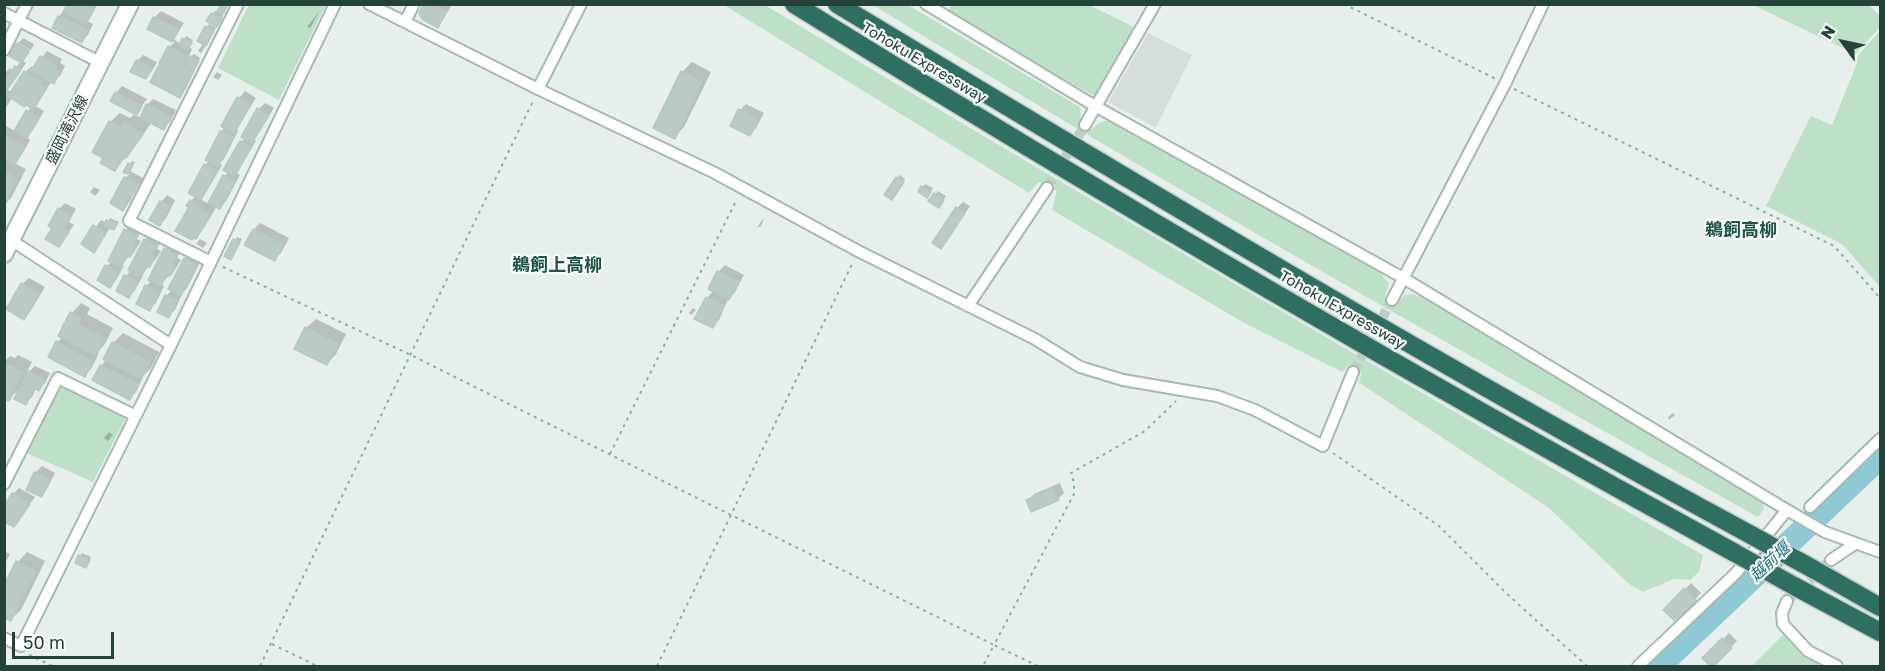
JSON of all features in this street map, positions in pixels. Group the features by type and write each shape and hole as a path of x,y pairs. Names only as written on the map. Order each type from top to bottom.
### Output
{"highway":[{"name":"Tohoku Expressway","path":"794,4 1180,236 1394,361 1735,553 1791,593 1881,632"},
{"name":"Tohoku Expressway","path":"837,4 1395,335 1881,607"}],"main road":[{"name":"盛岡滝沢線","path":"8,247 130,4"}],"street":[{"path":"4,50 27,4"},
{"path":"211,262 129,221 238,4"},
{"path":"4,638 21,646 171,345 334,4"},
{"path":"369,4 538,89 664,147 858,251 1035,339 1080,367 1123,380 1217,396 1255,410 1323,446 1353,372"},
{"path":"405,22 414,4"},
{"path":"538,89 581,4"},
{"path":"926,4 1095,106 1405,279 1825,532 1881,552"},
{"path":"1085,124 1155,4"},
{"path":"1392,300 1505,84 1543,4"},
{"path":"4,13 101,63"},
{"path":"968,306 1047,188"},
{"path":"8,247 171,345"},
{"path":"4,484 58,378 136,416"},
{"path":"1810,507 1881,439"},
{"path":"1638,666 1736,573 1787,510"},
{"path":"1831,560 1855,544"},
{"path":"1791,593 1782,613 1783,624 1808,651 1838,666"}],"path":[{"path":"1344,4 1834,246 1881,298"},
{"path":"261,666 538,89"},
{"path":"610,454 743,188"},
{"path":"657,666 858,251"},
{"path":"211,262 411,355 1038,666"},
{"path":"983,666 1074,494 1071,473 1144,431 1178,399 1181,390"},
{"path":"1323,446 1439,526 1507,594 1587,666"},
{"path":"272,644 317,666"},
{"path":"21,646 26,653 53,666"}],"shaded area":[{"path":"1148,33 1192,55 1156,128 1108,102"}],"green space":[{"path":"249,5 326,5 279,100 218,68"},
{"path":"724,5 765,5 1232,282 1703,555 1699,572 1690,580 1674,579 1643,592 1629,584 1549,508 1358,382 1362,374 1348,366 1342,372 1246,324 1052,210 1057,191 1039,182 1029,193"},
{"path":"873,5 908,5 1080,107 1081,122 1091,130 1105,121 1115,122 1380,273 1389,283 1385,298 1396,304 1405,295 1412,294 1425,298 1749,490 1763,502 1764,509 1758,517 1423,329 1202,202"},
{"path":"951,5 1089,5 1138,29 1097,97 947,12"},
{"path":"1753,5 1869,5 1880,16 1880,27 1855,54"},
{"path":"1880,31 1880,287 1842,244 1766,206 1811,116 1832,125 1857,63 1858,55"},
{"path":"66,386 127,416 93,482 27,453 58,389"},
{"path":"1785,633 1806,656 1820,663 1817,666 1752,666"}],"building":[{"path":"67,4 83,4 94,10 86,24 63,12"},
{"path":"221,4 227,7 223,14 217,11"},
{"path":"424,4 431,4 446,12 438,28 422,19 419,13"},
{"path":"211,13 222,18 217,27 206,21"},
{"path":"58,16 88,30 82,43 52,28"},
{"path":"153,17 179,30 172,42 147,29"},
{"path":"205,26 214,31 206,46 197,41"},
{"path":"182,38 192,43 188,50 179,45"},
{"path":"16,43 29,50 22,63 9,56"},
{"path":"168,46 187,56 178,73 159,63"},
{"path":"40,56 57,66 55,70 60,72 54,84 31,71"},
{"path":"190,56 199,61 194,70 185,64"},
{"path":"136,60 152,68 146,79 130,72"},
{"path":"159,65 179,75 183,66 194,71 180,98 150,82"},
{"path":"15,66 21,70 4,94 4,75 7,77"},
{"path":"24,71 41,82 39,85 46,89 33,110 8,96"},
{"path":"681,71 702,82 675,139 653,128"},
{"path":"115,92 142,106 137,115 110,101"},
{"path":"237,97 251,104 234,134 221,126"},
{"path":"146,104 170,116 164,130 140,118"},
{"path":"257,108 269,115 252,143 241,137"},
{"path":"738,109 759,120 750,136 730,126"},
{"path":"26,110 39,117 27,138 14,131"},
{"path":"109,121 121,128 124,123 143,134 126,158 124,156 115,171 100,163 103,158 92,152"},
{"path":"220,131 233,137 218,167 205,160"},
{"path":"4,135 25,147 15,164 4,158"},
{"path":"240,141 251,148 235,176 223,170"},
{"path":"128,163 133,165 128,174 123,172"},
{"path":"204,164 217,171 201,200 188,193"},
{"path":"4,172 17,179 4,204"},
{"path":"223,175 235,181 220,209 208,203"},
{"path":"124,177 138,185 123,211 110,203"},
{"path":"896,177 904,182 892,200 884,195"},
{"path":"921,186 931,192 927,198 918,192"},
{"path":"934,193 944,200 939,208 928,201"},
{"path":"190,200 194,202 192,204 210,215 196,239 192,240 175,231 189,207 186,206"},
{"path":"160,201 170,206 160,226 149,220"},
{"path":"956,207 965,213 941,249 932,243"},
{"path":"58,208 71,216 64,228 69,232 59,247 45,239 52,228 48,226"},
{"path":"106,220 117,224 114,230 104,226"},
{"path":"93,225 106,233 94,253 81,244"},
{"path":"124,229 137,236 132,246 136,248 130,257 127,256 121,267 108,261"},
{"path":"253,229 283,244 275,261 244,245"},
{"path":"144,239 157,245 150,267 147,265 141,277 128,270"},
{"path":"233,239 240,242 231,260 224,256"},
{"path":"164,248 177,255 172,264 176,267 170,276 167,274 161,286 148,280"},
{"path":"184,258 197,264 181,296 168,289"},
{"path":"105,265 119,273 110,288 97,280"},
{"path":"717,271 739,282 729,300 708,289"},
{"path":"124,275 138,282 129,298 116,291"},
{"path":"21,283 39,294 24,320 6,309"},
{"path":"145,285 159,292 150,311 136,304"},
{"path":"165,295 177,300 169,318 157,312"},
{"path":"706,297 724,306 713,328 694,319"},
{"path":"70,312 81,318 78,324 105,338 96,356 58,336"},
{"path":"305,327 338,344 327,365 294,349"},
{"path":"56,341 93,362 85,377 48,357"},
{"path":"112,342 150,362 141,379 103,359"},
{"path":"7,364 24,372 9,401 4,399 4,367"},
{"path":"100,365 138,384 130,400 92,380"},
{"path":"28,371 45,380 39,391 34,388 26,405 14,399"},
{"path":"34,472 50,479 42,497 26,490"},
{"path":"1053,488 1059,500 1031,512 1026,500"},
{"path":"12,493 30,504 14,527 4,522 4,506"},
{"path":"78,555 90,560 86,568 75,563"},
{"path":"16,561 36,571 11,621 4,618 4,585"},
{"path":"1684,588 1696,600 1676,622 1663,610"},
{"path":"1722,638 1732,648 1714,666 1710,666 1702,658"}],"waterway":[{"name":"越前堰","path":"1659,666 1880,457"}],"tunnel":[{"path":"1047,188 1085,125"},
{"path":"1353,372 1392,300"},
{"path":"1787,601 1831,560"}],"district":[{"name":"鵜飼高柳","path":"1741,230"},
{"name":"鵜飼上高柳","path":"557,265"}]}
